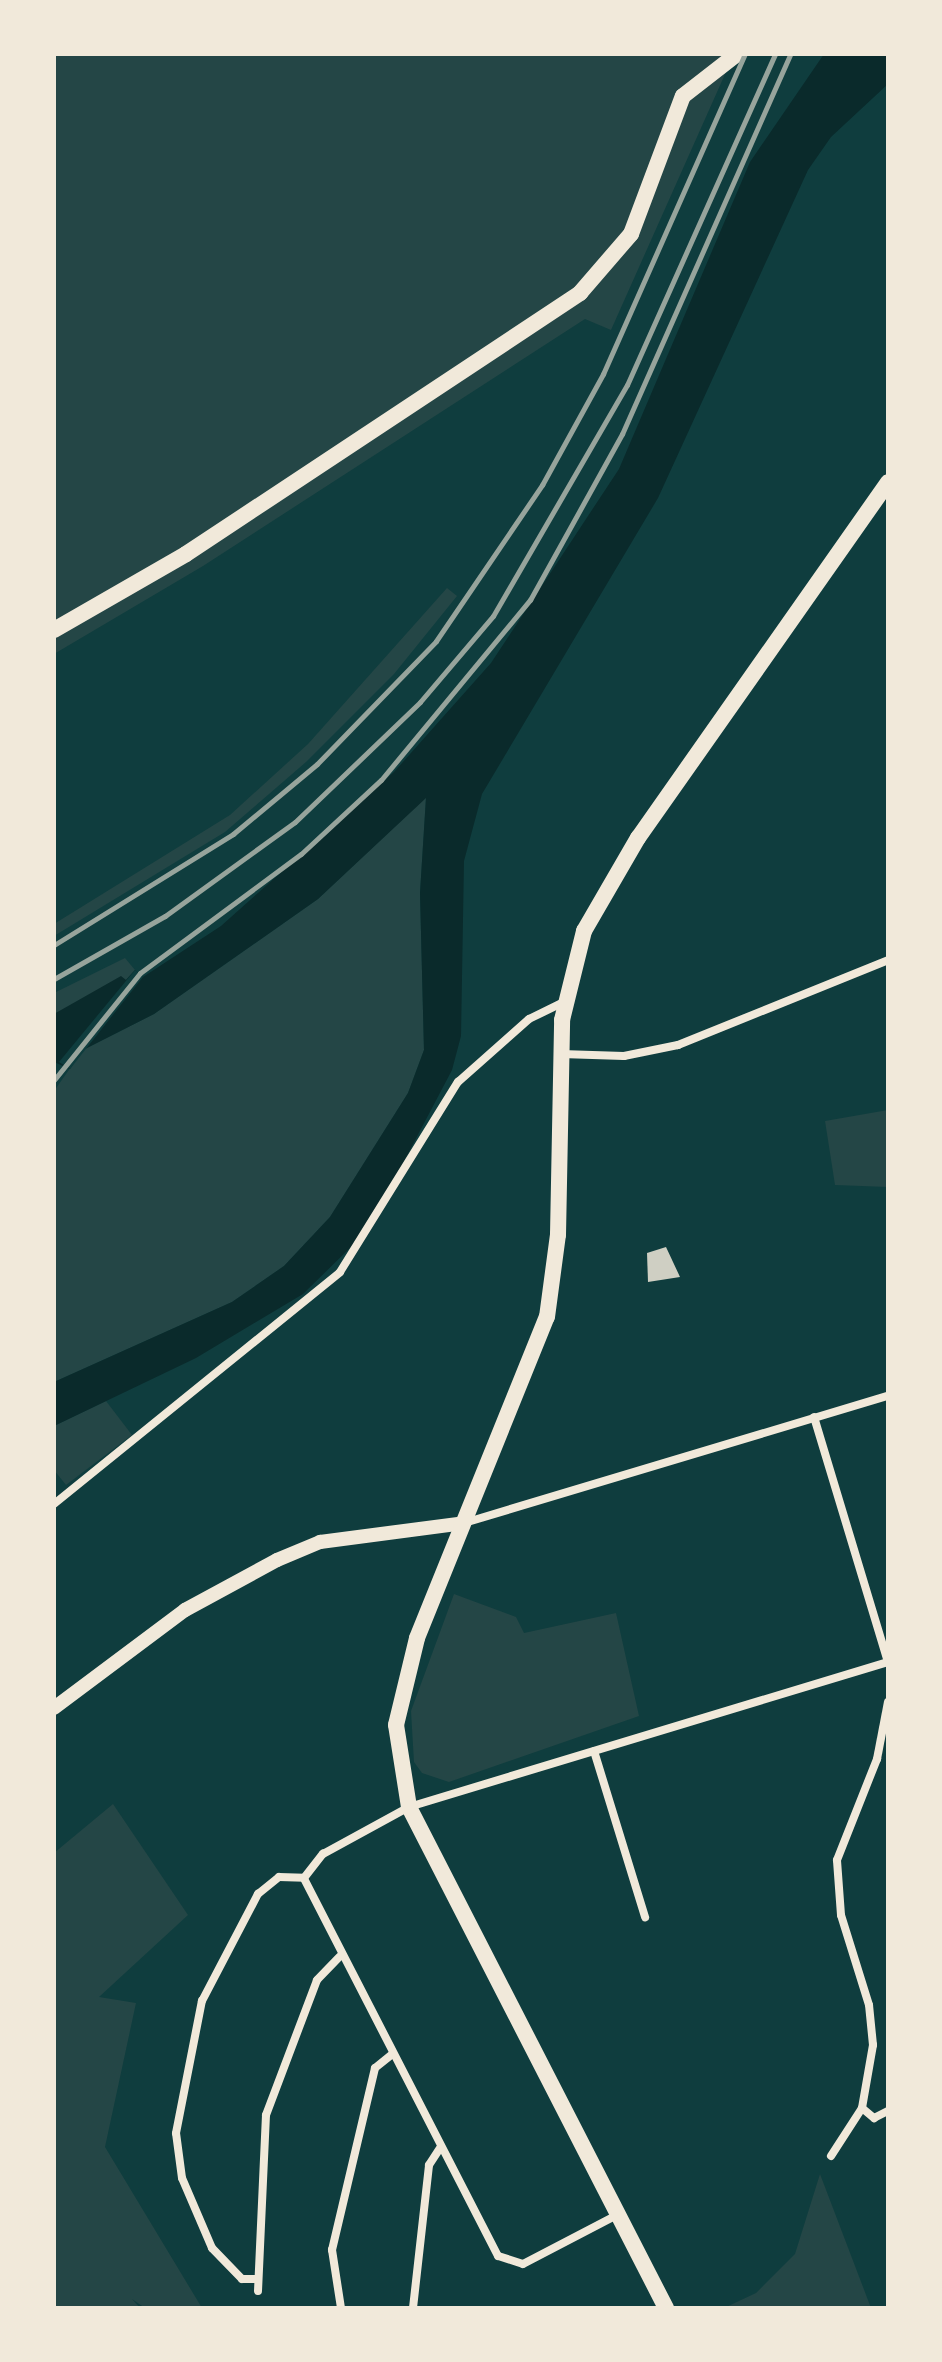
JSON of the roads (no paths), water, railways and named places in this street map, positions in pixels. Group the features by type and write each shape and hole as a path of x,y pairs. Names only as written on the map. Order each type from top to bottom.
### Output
{"main road":[{"path":"54,630 186,554 580,293 631,234 683,96 729,56"},
{"path":"666,2308 409,1807 396,1745 401,1692 464,1523 528,1371 555,1276 564,1002 584,931 620,864 887,487"}],"street":[{"path":"561,1054 624,1056 678,1045 888,960"},
{"path":"54,1504 340,1272 458,1082 529,1019 564,1002"},
{"path":"54,1708 185,1610 277,1560 320,1542 464,1523 888,1396"},
{"path":"304,1878 323,1854 409,1807 888,1662 814,1417"},
{"path":"831,2156 862,2108 873,2027 841,1915 837,1860 877,1759 888,1702"},
{"path":"594,1751 645,1917"},
{"path":"255,2279 242,2279 212,2248 182,2178 176,2133 202,2001 258,1894 279,1877 304,1878"},
{"path":"304,1878 339,1957 498,2256 510,2265 617,2215"},
{"path":"258,2291 255,2279 266,2115 317,1980 339,1957"},
{"path":"341,2308 332,2250 375,2068 391,2055"},
{"path":"862,2108 874,2118 888,2111"},
{"path":"413,2308 429,2165 440,2148"}],"railway":[{"path":"54,945 233,834 317,764 436,641 542,485 603,374 745,54"},
{"path":"54,979 165,916 295,822 420,702 493,616 627,385 775,54"},
{"path":"54,1080 140,973 301,854 381,780 530,600 622,434 790,54"}]}
